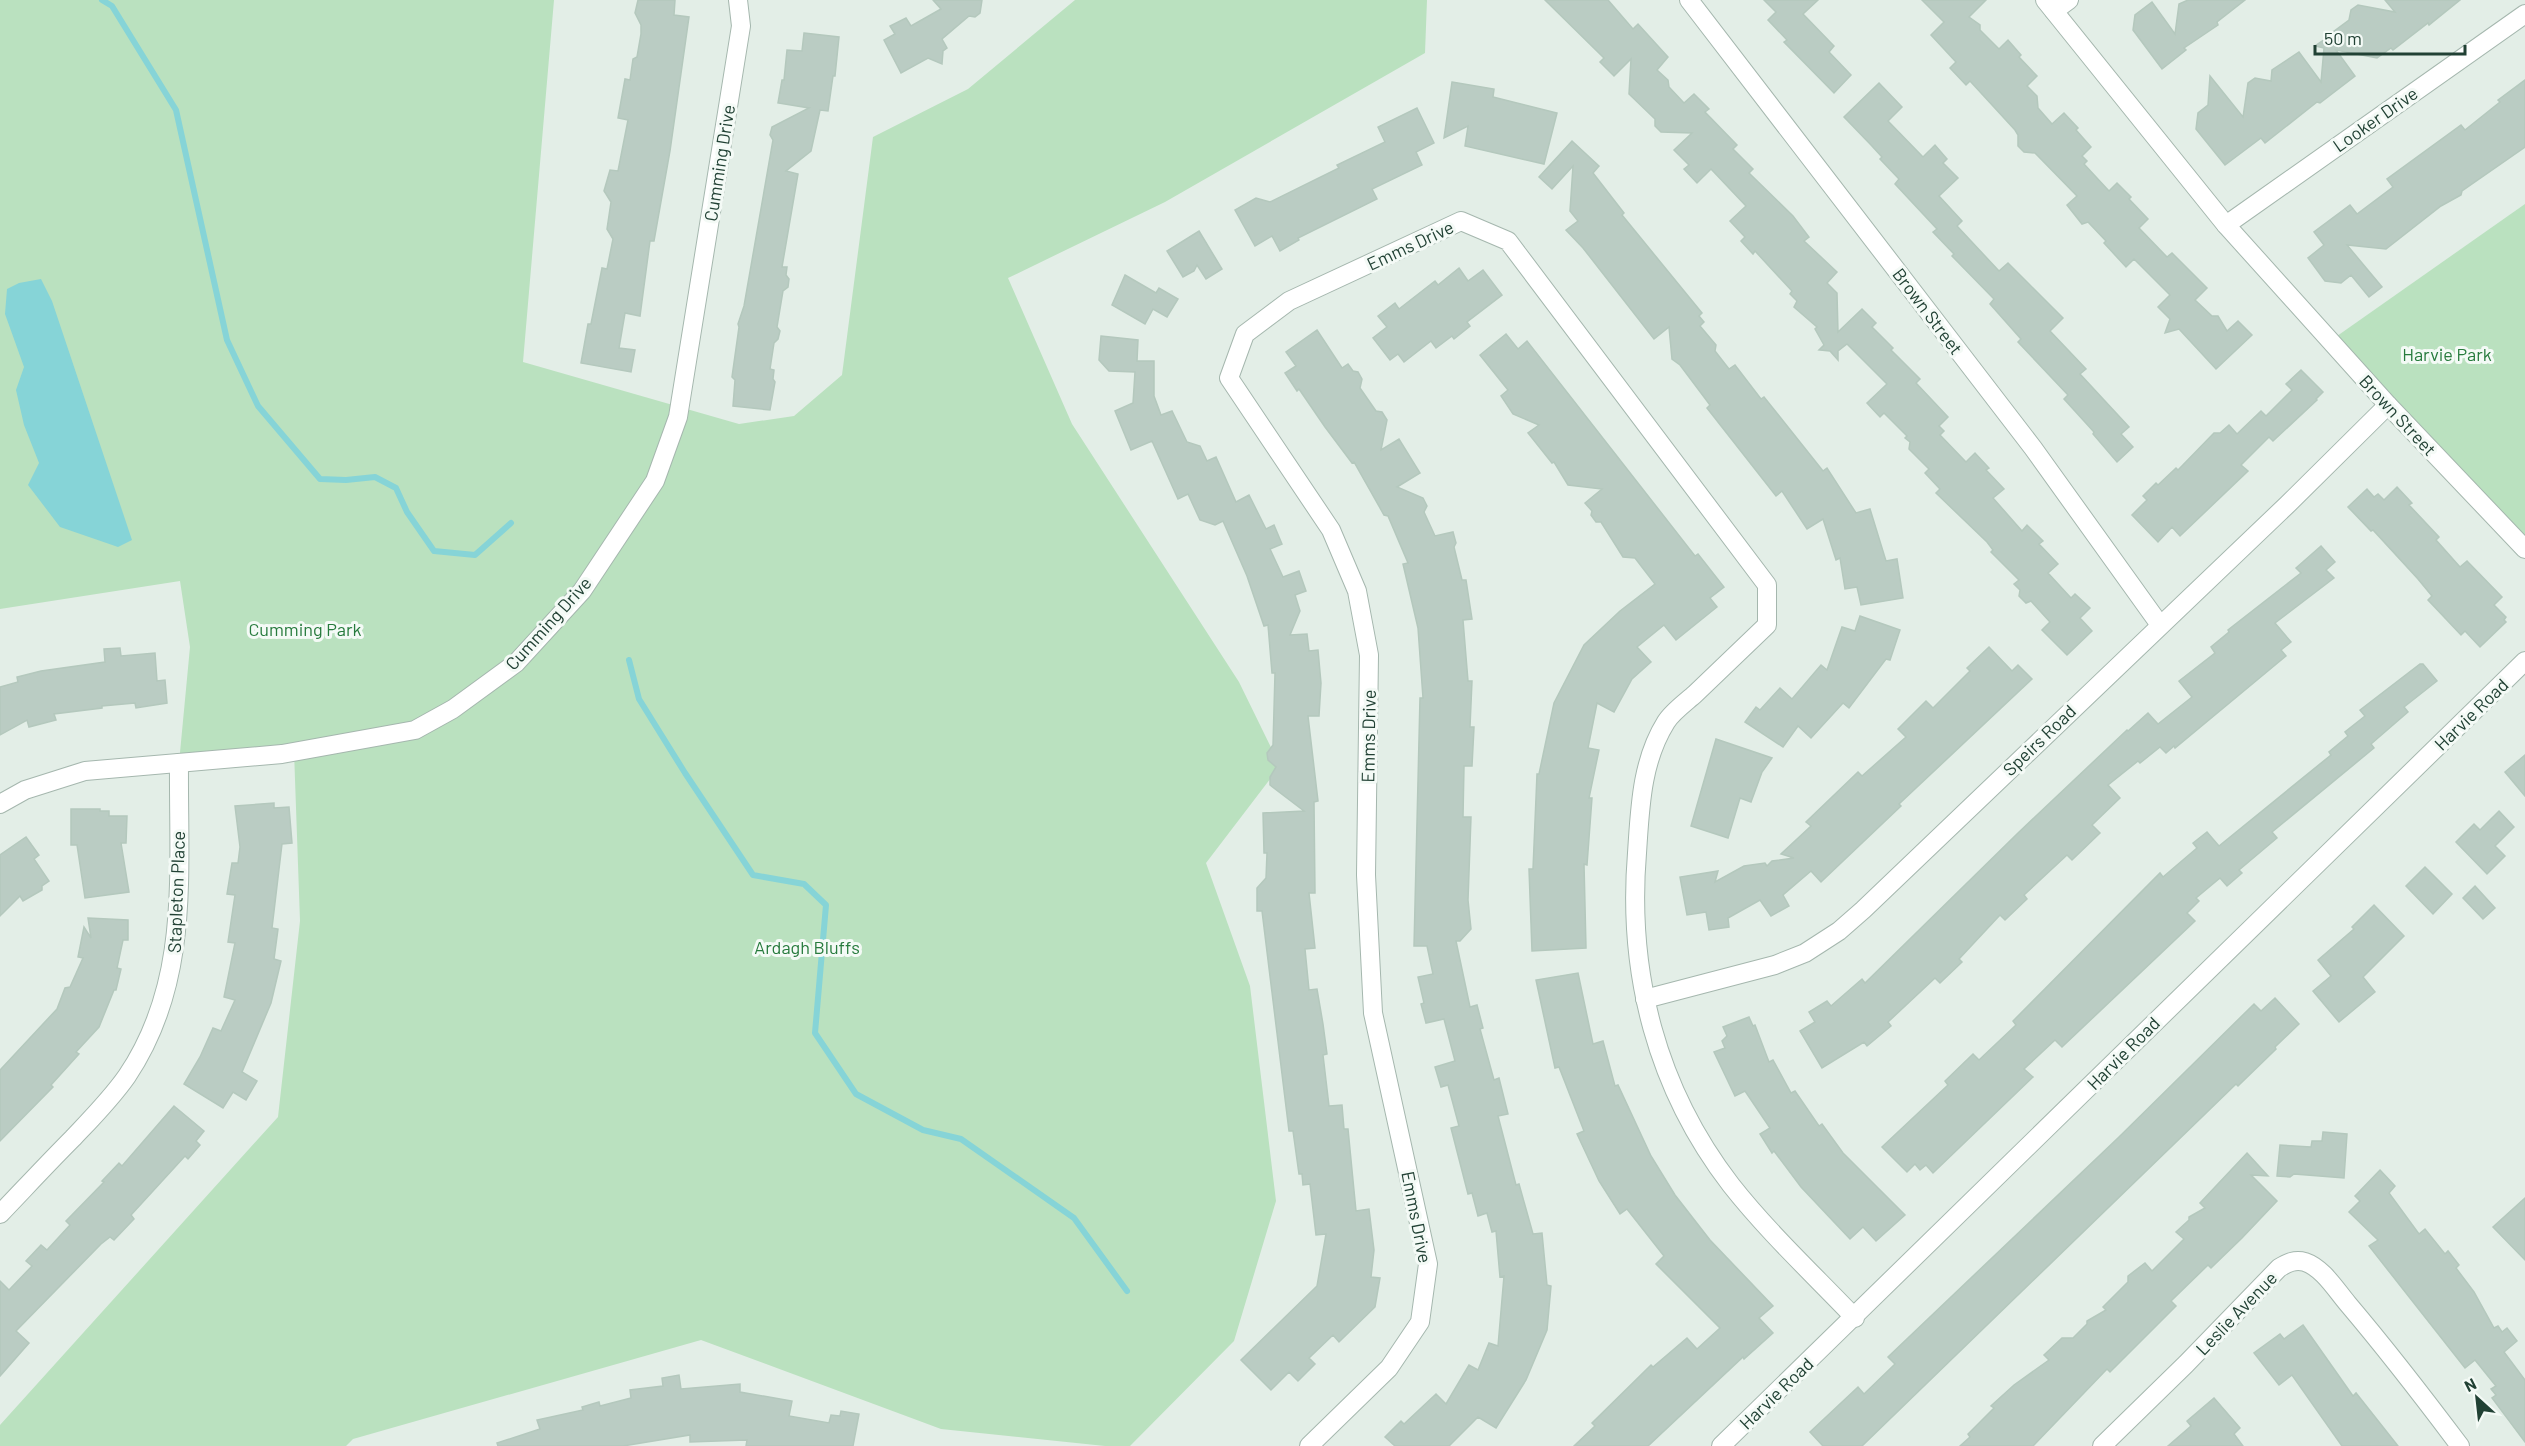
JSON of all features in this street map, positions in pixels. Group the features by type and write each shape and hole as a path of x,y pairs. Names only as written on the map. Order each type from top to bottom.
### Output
{"street":[{"name":"Cumming Drive","path":"0,804 25,790 85,771 282,754 415,730 453,709 516,663 582,591 656,481 678,417 741,26 738,0"},
{"name":"Brown Street","path":"1689,0 2033,448 2160,625"},
{"path":"2049,5 2069,0"},
{"name":"Brown Street","path":"2049,5 2226,225 2388,405 2525,549"},
{"name":"Looker Drive","path":"2226,225 2525,14"},
{"name":"Emms Drive","path":"1309,1446 1389,1368 1420,1322 1428,1264 1372,1013 1366,875 1369,655 1357,591 1331,530 1229,378 1245,334 1289,302 1461,221 1508,241 1767,585 1767,625 1666,721 1645,771 1635,871 1637,951 1645,999 1661,1060 1671,1086 1692,1127 1732,1187 1854,1318"},
{"name":"Speirs Road","path":"1645,999 1775,965 1805,954 1839,931 2288,504 2388,405"},
{"name":"Harvie Road","path":"1721,1446 2525,661"},
{"name":"Stapleton Place","path":"0,1214 102,1108 126,1077 146,1044 158,1017 168,989 177,941 179,763"},
{"name":"Leslie Avenue","path":"2109,1444 2279,1268 2295,1261 2305,1262 2325,1276 2380,1341 2460,1446"}],"green space":[{"name":"Ardagh Bluffs","path":"0,0 554,0 523,362 739,424 794,416 842,375 873,137 968,89 1075,0 1427,0 1425,53 1165,202 1008,278 1072,424 1239,682 1280,766 1206,863 1250,986 1276,1201 1234,1341 1130,1446 1105,1446 941,1429 701,1340 353,1439 346,1446 0,1446 0,1425 278,1117 300,921 294,751 179,763 190,647 180,581 0,609"},
{"name":"Harvie Park","path":"2525,204 2525,549 2330,341"}],"water":[{"path":"41,279 52,301 132,540 118,547 60,527 28,485 39,463 24,425 16,390 24,367 5,314 7,289 19,283"}],"building":[{"path":"638,0 675,0 674,15 689,17 670,151 654,241 650,241 640,316 625,313 619,348 635,350 631,372 581,363 602,268 607,269 613,239 607,229 611,202 604,191 610,170 618,171 628,120 618,118 625,79 630,80 633,59 637,57 641,34 641,25 635,13"},
{"path":"933,0 982,0 980,13 975,17 969,16 942,39 947,48 943,51 942,64 928,58 901,73 884,40 895,34 890,26 906,18 911,26 941,9"},
{"path":"1545,0 1608,0 1633,29 1638,24 1668,57 1657,70 1668,80 1669,87 1684,103 1694,94 1709,109 1705,112 1737,145 1733,149 1753,169 1749,173 1793,216 1809,237 1804,241 1837,272 1827,283 1837,293 1838,332 1862,309 1876,323 1872,327 1920,379 1916,383 1948,417 1939,426 1944,431 1940,435 1966,462 1975,453 1989,468 1986,470 2004,489 1993,498 2022,531 2027,525 2043,541 2039,544 2058,564 2048,573 2071,598 2075,594 2090,608 2080,618 2092,631 2067,655 2042,630 2050,622 2031,601 2026,603 2019,596 2020,590 2014,584 2019,580 1991,552 1993,550 1987,542 1936,493 1940,489 1925,473 1929,469 1909,449 1910,442 1905,438 1907,436 1884,413 1880,417 1867,403 1887,384 1847,344 1838,351 1838,360 1830,351 1819,350 1824,345 1815,329 1817,327 1794,307 1797,301 1790,294 1792,291 1755,251 1753,254 1741,241 1745,237 1730,221 1746,206 1711,169 1697,183 1684,169 1689,165 1674,150 1692,133 1661,132 1655,126 1655,119 1629,94 1631,59 1614,76 1600,62 1604,58"},
{"path":"1764,0 1818,0 1803,14 1834,46 1829,52 1851,75 1834,93 1784,42 1787,40 1768,20 1776,12"},
{"path":"1922,0 1986,0 1969,17 1980,25 1980,30 1999,49 2008,40 2021,55 2019,57 2037,76 2027,86 2037,96 2038,108 2052,124 2064,113 2078,128 2076,130 2091,147 2082,156 2087,161 2084,164 2109,191 2117,183 2131,197 2129,199 2148,219 2139,228 2167,257 2172,253 2207,288 2195,300 2212,316 2218,316 2227,331 2238,321 2252,335 2216,369 2179,329 2165,333 2170,319 2158,307 2170,295 2134,259 2126,267 2088,222 2082,224 2067,205 2077,196 2035,153 2024,152 2018,146 2018,135 2015,130 1970,81 1966,85 1950,68 1956,62 1931,35 1944,22"},
{"path":"2188,0 2245,0 2217,22 2218,25 2184,48 2186,50 2162,69 2133,30 2135,15 2152,2 2175,34 2179,4"},
{"path":"2385,0 2460,0 2429,25 2428,23 2393,50 2391,48 2377,58 2336,50 2355,76 2320,103 2317,102 2265,143 2261,138 2225,165 2196,129 2198,113 2208,105 2210,76 2243,117 2248,83 2255,78 2271,81 2272,70 2299,52 2321,82 2324,48 2315,46 2325,39 2325,35 2326,37 2349,20 2351,10 2358,5 2395,12"},
{"path":"804,33 839,37 835,76 833,76 828,111 820,110 811,151 786,171 798,174 782,267 787,267 786,275 789,279 788,287 783,291 777,327 780,331 774,343 770,369 774,370 775,382 770,410 733,406 735,380 732,377 738,324 744,306 773,140 770,135 772,127 809,108 778,103 782,80 784,80 787,50 802,51"},
{"path":"2525,80 2525,147 2462,191 2461,195 2441,206 2386,249 2347,245 2382,287 2369,297 2351,275 2341,283 2325,281 2308,258 2324,245 2314,232 2350,205 2357,214 2393,187 2387,179 2461,125 2465,130 2500,102 2498,100"},
{"path":"1452,82 1494,89 1493,97 1557,113 1544,164 1465,146 1468,126 1444,138"},
{"path":"1879,83 1902,107 1888,121 1923,157 1935,145 1947,159 1943,163 1958,178 1939,196 1962,221 1957,226 1999,271 2008,263 2063,318 2050,331 2086,369 2080,374 2129,427 2121,434 2133,447 2117,462 2064,399 2068,395 2018,342 2021,339 1990,304 1994,299 1952,256 1954,254 1933,232 1937,229 1895,184 1899,179 1880,159 1882,157 1844,117"},
{"path":"1417,108 1434,143 1416,152 1422,165 1372,189 1377,199 1298,238 1299,240 1280,251 1272,236 1255,246 1235,210 1256,198 1270,202 1339,168 1337,165 1385,142 1378,127"},
{"path":"1572,141 1599,166 1593,173 1624,213 1622,215 1702,313 1699,316 1704,322 1700,326 1716,345 1715,351 1729,369 1735,365 1761,399 1764,397 1823,471 1827,468 1856,513 1870,509 1886,561 1897,559 1903,598 1861,605 1857,587 1845,589 1840,558 1836,560 1823,519 1807,529 1782,491 1776,496 1707,408 1710,405 1680,365 1672,359 1669,327 1654,339 1583,248 1566,230 1578,221 1570,211 1573,166 1552,189 1539,177"},
{"path":"1199,231 1222,269 1206,279 1197,265 1194,271 1183,277 1167,251"},
{"path":"1459,268 1468,281 1483,270 1502,295 1467,322 1470,326 1454,339 1452,336 1436,348 1431,341 1404,362 1398,354 1390,360 1373,338 1387,327 1378,316 1395,303 1399,309 1435,281 1438,285"},
{"path":"1125,275 1156,293 1159,288 1178,299 1167,317 1153,309 1145,324 1112,305"},
{"path":"1317,330 1342,368 1348,364 1353,371 1358,372 1362,379 1360,388 1376,411 1382,412 1387,420 1381,450 1399,439 1420,473 1397,487 1423,498 1427,506 1424,512 1435,536 1453,532 1462,580 1466,580 1472,619 1463,620 1468,681 1472,681 1470,727 1474,727 1472,766 1464,766 1463,817 1471,817 1468,900 1471,929 1460,941 1456,941 1470,1007 1477,1005 1483,1028 1480,1029 1494,1080 1499,1078 1508,1114 1498,1116 1516,1185 1519,1184 1533,1234 1542,1233 1547,1285 1551,1286 1547,1330 1526,1380 1496,1428 1478,1417 1449,1446 1395,1446 1385,1437 1401,1421 1404,1424 1436,1394 1446,1404 1469,1365 1478,1370 1489,1343 1498,1346 1504,1276 1500,1277 1496,1231 1492,1232 1487,1213 1478,1216 1472,1193 1468,1194 1451,1128 1459,1126 1448,1085 1441,1087 1435,1067 1455,1061 1444,1019 1426,1023 1421,1004 1424,1003 1418,977 1433,974 1427,946 1414,946 1420,698 1423,698 1418,628 1403,564 1408,563 1388,516 1384,515 1354,462 1352,463 1285,373 1296,366 1286,352"},
{"path":"1506,334 1518,349 1527,341 1695,556 1698,554 1724,587 1710,598 1717,607 1676,640 1664,625 1637,647 1651,662 1632,679 1614,712 1597,703 1588,748 1599,750 1589,798 1592,798 1587,865 1584,864 1586,948 1532,951 1529,869 1533,869 1537,774 1539,774 1554,703 1584,645 1620,611 1655,584 1635,558 1623,557 1601,522 1596,522 1591,515 1592,511 1585,503 1602,489 1568,485 1554,462 1552,463 1528,433 1539,425 1513,414 1501,396 1508,390 1480,355"},
{"path":"1101,336 1138,340 1137,361 1154,361 1154,396 1161,415 1172,411 1187,442 1200,446 1207,461 1216,457 1236,502 1249,495 1266,529 1274,525 1282,544 1270,549 1283,577 1299,571 1306,591 1295,595 1300,611 1290,635 1307,634 1309,651 1318,650 1321,683 1319,716 1308,716 1318,801 1314,802 1315,893 1309,893 1315,948 1305,949 1309,990 1317,989 1327,1054 1323,1055 1329,1106 1342,1105 1344,1129 1348,1129 1356,1211 1369,1209 1374,1250 1371,1277 1380,1278 1375,1307 1339,1342 1333,1335 1309,1358 1315,1364 1298,1381 1289,1372 1271,1390 1241,1360 1317,1286 1326,1234 1316,1235 1310,1184 1303,1185 1302,1174 1299,1174 1293,1131 1289,1131 1262,911 1257,911 1257,888 1266,878 1267,853 1264,853 1263,813 1304,811 1270,785 1270,777 1276,767 1268,760 1267,753 1273,745 1275,673 1272,673 1268,625 1264,626 1247,576 1223,521 1215,525 1200,520 1188,494 1178,499 1152,441 1131,450 1115,411 1133,403 1135,372 1109,371 1099,360"},
{"path":"2301,370 2323,392 2317,400 2273,441 2269,437 2241,465 2248,471 2180,536 2172,527 2158,542 2132,515 2147,500 2143,496 2176,468 2178,470 2214,433 2220,433 2229,425 2237,434 2261,411 2266,416 2292,390 2286,384"},
{"path":"2397,487 2412,503 2409,505 2439,537 2436,540 2460,567 2467,561 2502,597 2494,605 2506,617 2504,620 2506,622 2480,647 2465,631 2461,635 2428,600 2432,596 2418,579 2373,530 2371,531 2348,507 2367,489 2374,497 2378,494 2384,500"},
{"path":"2321,546 2335,562 2326,570 2334,578 2275,623 2291,642 2281,650 2286,656 2175,748 2174,746 2166,753 2160,747 2108,785 2120,798 2092,825 2100,833 2072,860 2067,855 2024,895 2027,899 2005,920 2000,915 1959,959 1962,962 1940,983 1935,978 1888,1022 1891,1026 1867,1046 1864,1042 1822,1068 1800,1031 1815,1022 1809,1012 1827,1001 1831,1006 1862,979 1865,983 2127,730 2148,713 2158,724 2192,697 2179,681 2215,653 2211,647 2229,632 2228,630 2301,573 2296,568"},
{"path":"1860,616 1900,630 1890,660 1886,659 1849,708 1843,703 1811,738 1798,726 1783,747 1745,722 1756,707 1760,710 1780,688 1792,699 1821,665 1827,670 1842,627 1855,631"},
{"path":"1989,647 2012,671 2018,665 2032,679 1899,804 1901,806 1821,882 1811,871 1783,895 1789,906 1771,916 1760,900 1728,918 1729,927 1709,930 1706,912 1687,915 1680,877 1718,871 1715,882 1744,866 1765,863 1767,866 1772,861 1794,858 1781,854 1811,826 1806,822 1858,772 1862,776 1906,737 1898,729 1926,701 1933,708 1970,671 1967,668"},
{"path":"120,648 121,656 155,653 157,681 165,680 167,703 136,708 135,703 102,706 102,708 54,714 56,720 29,727 27,720 0,735 0,687 18,682 17,677 41,671 105,662 104,649"},
{"path":"2423,664 2437,681 2404,707 2408,712 2371,744 2374,748 2272,832 2277,838 2239,870 2242,873 2227,886 2220,878 2196,898 2199,901 2187,913 2195,921 2062,1047 2055,1040 2024,1069 2033,1077 1933,1173 1926,1165 1920,1170 1915,1164 1907,1172 1882,1147 1948,1085 1945,1081 1973,1054 1979,1060 2016,1025 2013,1021 2160,873 2163,877 2197,848 2193,843 2207,832 2219,846 2331,755 2329,752 2348,736 2345,732 2365,716 2360,710"},
{"path":"1716,739 1772,758 1762,772 1751,802 1740,798 1728,838 1691,826"},
{"path":"2525,755 2525,796 2505,772"},
{"path":"274,803 274,808 289,807 292,843 282,844 272,928 278,929 274,959 281,961 271,1003 242,1072 257,1081 246,1100 233,1092 223,1108 184,1084 213,1028 221,1031 235,1000 224,997 235,943 228,942 235,895 227,894 232,863 238,863 240,847 235,806"},
{"path":"71,809 100,809 100,811 109,811 109,816 127,816 126,843 121,843 129,892 85,898 77,845 71,845"},
{"path":"2499,811 2514,827 2495,846 2505,856 2487,874 2456,842 2474,824 2480,830"},
{"path":"26,837 39,855 34,859 49,881 42,886 42,890 23,901 20,896 0,916 0,855"},
{"path":"2425,867 2452,894 2433,914 2406,886"},
{"path":"2475,886 2495,908 2483,919 2463,898"},
{"path":"2374,905 2404,936 2363,977 2375,992 2339,1022 2313,991 2331,976 2318,960 2354,929 2352,927"},
{"path":"88,918 128,920 128,940 123,940 117,968 121,969 116,990 114,990 99,1027 76,1052 79,1054 51,1085 53,1087 0,1141 0,1070 57,1009 65,988 70,987 83,958 78,957 84,927 91,938"},
{"path":"1578,973 1593,1044 1603,1041 1615,1086 1618,1085 1651,1156 1675,1195 1710,1240 1773,1306 1759,1318 1773,1333 1744,1359 1743,1357 1648,1446 1574,1446 1595,1426 1592,1423 1651,1365 1653,1367 1687,1338 1697,1349 1720,1328 1656,1264 1664,1256 1627,1209 1620,1214 1599,1181 1577,1134 1584,1131 1559,1067 1555,1068 1536,980"},
{"path":"2275,998 2299,1024 2275,1047 2276,1049 2238,1086 2236,1084 1862,1446 1823,1446 1810,1432 1858,1387 1864,1394 1895,1364 1888,1357 2119,1137 2254,1004 2261,1011"},
{"path":"1749,1017 1753,1026 1755,1025 1769,1062 1773,1060 1791,1093 1795,1091 1819,1126 1822,1124 1843,1153 1905,1215 1876,1241 1863,1227 1850,1239 1801,1187 1774,1151 1772,1153 1760,1134 1770,1128 1745,1091 1735,1096 1714,1052 1725,1048 1722,1041 1727,1036 1723,1027"},
{"path":"174,1106 204,1131 196,1141 200,1145 188,1159 185,1156 131,1215 134,1219 114,1240 110,1237 101,1244 16,1331 29,1343 0,1376 0,1281 9,1290 32,1266 26,1261 41,1245 47,1250 70,1225 66,1221 119,1163 122,1166"},
{"path":"2323,1132 2347,1134 2344,1178 2294,1174 2290,1177 2277,1176 2280,1145 2311,1147 2312,1141 2322,1141"},
{"path":"2247,1153 2268,1176 2251,1175 2277,1201 2211,1268 2208,1265 2171,1301 2176,1306 2110,1372 2107,1369 2033,1446 1960,1446 1970,1437 1968,1434 1994,1408 1991,1406 2014,1385 2049,1360 2044,1355 2062,1338 2073,1338 2087,1324 2087,1321 2106,1310 2103,1307 2128,1282 2128,1276 2145,1263 2152,1271 2184,1239 2176,1232 2189,1220 2189,1217 2205,1208 2200,1203"},
{"path":"2380,1170 2395,1186 2389,1193 2419,1234 2425,1229 2445,1254 2448,1251 2459,1265 2456,1268 2474,1292 2494,1328 2498,1326 2502,1332 2507,1328 2517,1341 2504,1352 2525,1380 2525,1442 2492,1398 2496,1395 2491,1389 2496,1386 2475,1360 2465,1368 2369,1246 2378,1240 2349,1212 2360,1201 2355,1196"},
{"path":"2525,1198 2525,1260 2493,1227"},
{"path":"2303,1325 2353,1396 2356,1393 2398,1446 2342,1446 2292,1375 2279,1385 2254,1353 2280,1334 2284,1339"},
{"path":"679,1375 681,1389 740,1384 740,1392 792,1401 789,1416 829,1423 831,1415 840,1416 841,1411 859,1414 853,1446 746,1446 747,1440 690,1442 690,1435 623,1446 498,1446 497,1443 540,1429 537,1420 583,1410 582,1407 599,1402 600,1406 631,1398 630,1390 663,1386 662,1378"},
{"path":"2214,1398 2240,1428 2234,1434 2243,1446 2168,1446 2191,1426 2187,1421"}],"waterway":[{"path":"102,0 112,6 176,110 227,340 258,406 320,479 346,480 375,477 396,488 407,512 434,551 475,555 511,523"},
{"path":"629,660 639,699 753,875 804,884 826,905 815,1033 856,1094 923,1130 961,1139 1074,1218 1127,1291"}],"park label":[{"name":"Cumming Park","path":"305,629"}]}
